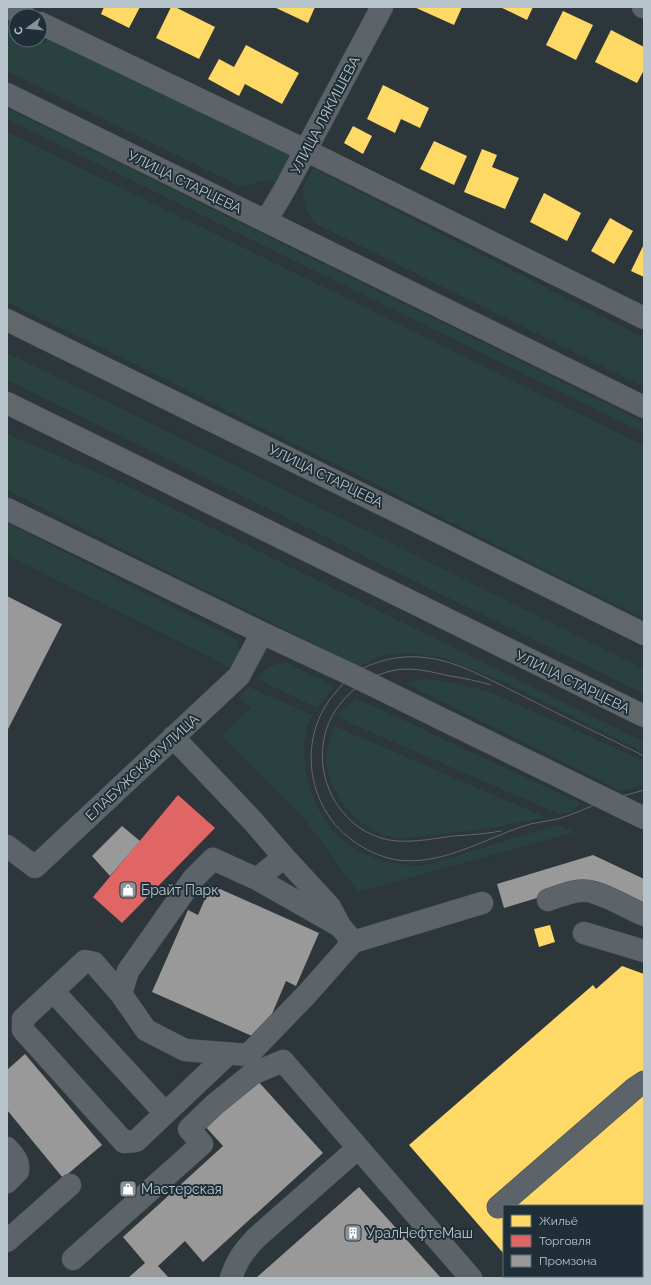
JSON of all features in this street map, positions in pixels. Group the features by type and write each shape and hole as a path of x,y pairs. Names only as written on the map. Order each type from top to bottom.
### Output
{"main road":[{"name":"УЛИЦА СТАРЦЕВА","path":"7,320 420,522 644,634"},
{"name":"УЛИЦА СТАРЦЕВА","path":"7,403 644,716"}],"street":[{"name":"УЛИЦА ЛЯКИШЕВА","path":"266,221 286,187 382,7"},
{"path":"48,27 305,150 644,318"},
{"name":"УЛИЦА СТАРЦЕВА","path":"7,94 644,407"},
{"path":"7,509 352,675 644,818"},
{"name":"ЕЛАБУЖСКАЯ УЛИЦА","path":"7,846 36,867 239,676 262,633"},
{"path":"173,737 251,819 330,908 346,934"},
{"path":"257,879 284,857"},
{"path":"121,994 128,971 193,879 213,858 257,879 346,934"},
{"path":"548,900 573,892 587,891 599,894 644,915"},
{"path":"228,1054 136,1141 124,1142 23,1030 22,1019 85,961 94,963 121,994 146,1030 185,1050 228,1054 248,1056 307,994 346,934 482,903"},
{"path":"584,933 644,951"},
{"path":"53,991 165,1113"},
{"path":"73,1259 202,1144 189,1129 214,1105 252,1074 283,1061 471,1278"},
{"path":"498,1207 635,1088 644,1082"},
{"path":"7,1148 15,1157 18,1164 18,1171 7,1182"},
{"path":"231,1278 242,1253 256,1238 358,1148"},
{"path":"7,1241 70,1185"}],"green space":[{"path":"7,25 8,48 48,48 49,33 301,152 281,184 265,180 241,187 7,71"},
{"path":"7,108 644,422 644,433 7,119"},
{"path":"7,132 644,446 644,618 543,569 151,372 7,302"},
{"path":"313,168 644,338 644,387 313,222 306,208 302,190"},
{"path":"7,353 644,669 644,694 7,380"},
{"path":"7,434 121,483 644,742 644,752 502,681 443,658 411,653 383,655 360,666 140,558 7,490"},
{"path":"7,523 236,639 241,653 231,668 7,555"},
{"path":"278,663 288,663 334,686 317,708 256,678 267,669"},
{"path":"426,679 444,681 487,691 644,761 644,785 621,791 405,683"},
{"path":"248,687 313,715 307,727 304,745 307,778 317,807 334,833 355,850 385,862 413,866 430,864 557,825 575,832 358,892 305,819 222,736 251,708 239,698"},
{"path":"356,698 580,803 572,812 559,814 350,723 337,714"},
{"path":"334,726 545,817 488,828 410,838 390,837 376,832 362,824 345,807 329,777 326,761 328,745"}],"building: Жильё":[{"path":"104,7 140,7 129,28 101,14"},
{"path":"171,7 175,7 215,27 199,59 156,38"},
{"path":"274,7 315,7 308,23"},
{"path":"414,7 462,7 454,25"},
{"path":"500,7 533,7 527,20"},
{"path":"563,11 593,25 576,60 546,45"},
{"path":"611,30 644,47 644,70 637,83 595,62"},
{"path":"246,45 299,73 282,104 245,84 239,96 208,79 219,59 234,67"},
{"path":"383,85 429,108 420,128 401,119 395,133 367,119"},
{"path":"353,126 372,136 363,154 344,143"},
{"path":"434,141 467,156 454,185 420,169"},
{"path":"482,149 497,155 492,167 519,178 505,209 464,192"},
{"path":"544,193 581,213 567,241 530,222"},
{"path":"610,218 633,231 614,264 591,251"},
{"path":"644,244 644,277 631,271"},
{"path":"550,925 555,942 539,947 534,929"},
{"path":"622,966 644,974 644,1217 643,1218 643,1205 503,1205 503,1253 409,1145 593,985 596,989"},
{"path":"524,1277 576,1277 574,1278"}],"building: Торговля":[{"path":"178,795 215,828 122,923 93,897"}],"building: Промзона":[{"path":"7,596 62,624 7,731"},
{"path":"122,826 140,841 110,876 92,856"},
{"path":"593,855 644,879 644,910 587,883 504,908 497,884"},
{"path":"211,885 319,933 296,986 286,981 261,1040 152,992 188,910 198,915"},
{"path":"25,1054 102,1145 63,1178 7,1110 7,1070"},
{"path":"256,1079 323,1153 203,1262 185,1241 158,1266 169,1278 128,1278 145,1263 123,1237 223,1146 204,1125"},
{"name":"УралНефтеМаш","path":"359,1187 441,1278 256,1278"}],"tram line":[{"path":"644,756 474,672 451,663 418,657 389,659 370,665 350,676 324,709 315,728 312,749 312,769 316,790 324,809 336,826 362,847 379,855 397,860 414,861 448,855 530,824 558,819 605,801 644,790"},
{"path":"491,685 430,672 403,669 384,673 373,678 352,692 335,711 325,734 322,750 323,767 333,797 341,811 366,832 381,838 398,841 417,841 501,831"}],"place":[{"name":"Брайт Парк","path":"128,890"},
{"name":"Мастерская","path":"128,1189"},
{"name":"УралНефтеМаш","path":"353,1233"}]}
